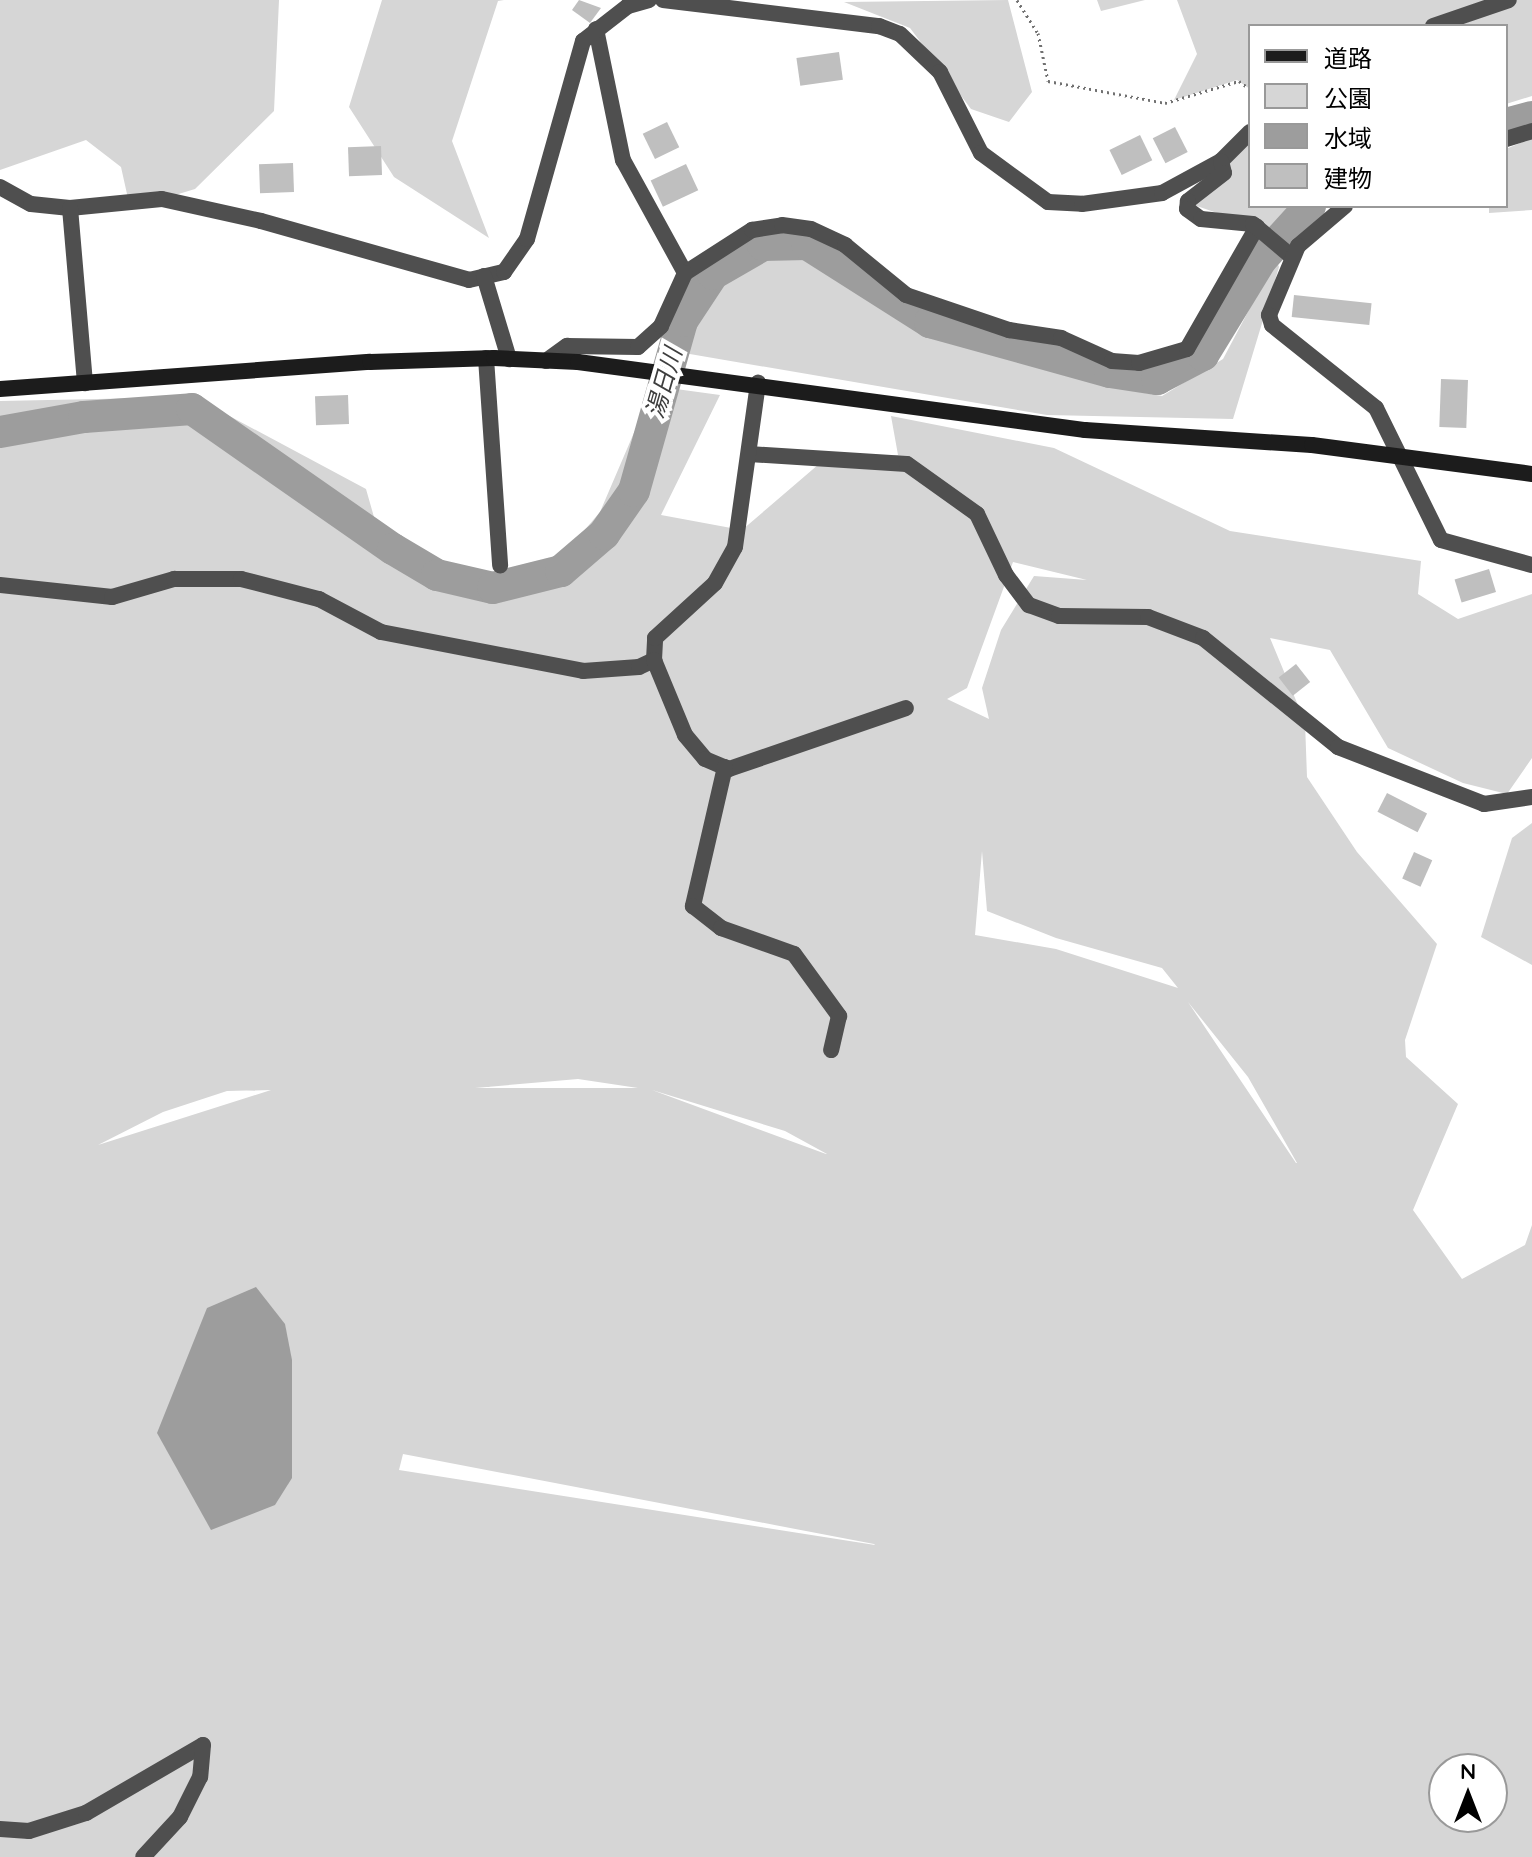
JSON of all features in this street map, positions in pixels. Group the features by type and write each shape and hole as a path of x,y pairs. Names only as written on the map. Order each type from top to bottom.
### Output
{"street":[{"path":"0,187 31,204 70,208 162,199 261,221 469,280 504,272 527,239 569,81 583,41 628,6 649,0"},
{"path":"663,0 867,24 900,34 940,72 981,153 1048,202 1082,204 1162,193 1221,161 1248,134"},
{"path":"1439,24 1509,0"},
{"path":"596,29 623,160 685,273"},
{"path":"1508,138 1532,131"},
{"path":"1221,161 1224,173 1188,201 1187,209 1201,219 1233,219 1257,227 1292,257"},
{"path":"70,208 85,383"},
{"path":"1343,208 1292,257 1269,315 1272,325 1376,408 1441,540 1532,565"},
{"path":"546,361 567,346 638,347 661,326 685,273 752,230 782,225 811,229 845,245 906,295 1009,330 1061,338 1112,361 1139,363 1187,349 1257,227"},
{"path":"484,276 509,359"},
{"path":"486,358 500,566"},
{"path":"0,389 486,358 578,362 740,380 1085,430 1397,454 1532,474"},
{"path":"758,383 735,547 715,583 655,638 654,660 685,735 705,759 725,767 906,708"},
{"path":"749,454 907,464 977,514 1006,575 1029,605 1059,616 1148,617 1203,638 1338,747 1484,804 1532,797"},
{"path":"0,585 112,597 174,579 241,579 319,599 381,632 583,671 639,667 654,660"},
{"path":"725,767 693,906 721,928 794,954 839,1016 831,1050"},
{"path":"0,1829 29,1831 86,1813 203,1745 200,1777 180,1817 143,1857"}],"path":[{"path":"1017,0 1038,33 1048,81 1165,103 1239,81 1248,88"}],"green space":[{"path":"0,0 279,0 274,111 195,189 162,199 129,203 121,167 86,140 0,170"},
{"path":"382,0 504,0 498,1 452,141 489,238 394,177 349,107"},
{"path":"1008,0 1032,92 1009,122 971,109 910,28 844,2"},
{"path":"1097,0 1145,0 1101,11"},
{"path":"1177,0 1532,0 1532,96 1508,103 1508,24 1248,24 1248,88 1237,80 1174,100 1197,54"},
{"path":"1532,138 1532,210 1489,213 1489,208 1508,208 1508,148"},
{"path":"1248,141 1248,208 1318,208 1278,234 1194,205"},
{"path":"807,253 853,287 937,333 1100,385 1162,396 1223,359 1276,259 1279,267 1233,419 1047,415 684,353 710,299 750,262"},
{"path":"654,386 720,395 661,515 742,530 826,458 898,455 891,416 1054,448 1230,531 1421,561 1418,594 1458,619 1532,594 1532,758 1507,794 1463,783 1388,748 1330,650 1270,638 1305,722 1307,777 1357,852 1437,944 1405,1040 1406,1057 1458,1104 1413,1210 1462,1279 1525,1245 1532,1225 1532,1857 0,1857 0,401 194,397 366,489 378,531 493,588 547,574 600,512","holes":["1013,562 1087,580 1034,576 1001,630 982,688 989,719 947,699 967,688","982,851 987,911 1056,938 1162,968 1178,988 1056,949 975,935","1188,1002 1248,1077 1296,1163","578,1079 638,1088 475,1088","271,1090 98,1145 163,1112 227,1091","652,1090 785,1131 826,1154","403,1454 875,1545 399,1470"]},
{"path":"1532,823 1532,965 1481,937 1512,838"}],"water":[{"path":"256,1287 285,1324 292,1360 292,1478 275,1505 211,1530 157,1433 207,1308"}],"building":[{"path":"579,0 601,8 590,23 572,10"},
{"path":"839,52 843,80 800,86 796,58"},
{"path":"667,122 679,147 655,159 643,134"},
{"path":"1175,127 1188,152 1165,163 1153,138"},
{"path":"1140,135 1152,160 1122,175 1109,150"},
{"path":"381,146 382,175 349,176 348,147"},
{"path":"293,163 294,192 260,193 259,164"},
{"path":"686,164 698,190 663,207 651,180"},
{"path":"1294,295 1372,303 1369,325 1292,317"},
{"path":"1441,379 1468,380 1466,428 1439,427"},
{"path":"348,395 349,424 316,425 315,396"},
{"path":"1489,569 1496,592 1462,602 1455,580"},
{"path":"1296,664 1310,682 1293,696 1279,678"},
{"path":"1387,793 1427,813 1418,832 1377,812"},
{"path":"1414,852 1432,860 1420,887 1402,878"}],"waterway":[{"name":"湯日川","path":"1508,123 1532,117"},
{"name":"湯日川","path":"0,432 84,417 192,409 393,549 437,575 493,588 561,571 604,534 634,491 682,321 713,274 763,245 807,244 930,322 1110,372 1157,379 1203,355 1261,260 1308,208"},
{"name":"湯日川","path":"0,424 84,417"}]}
